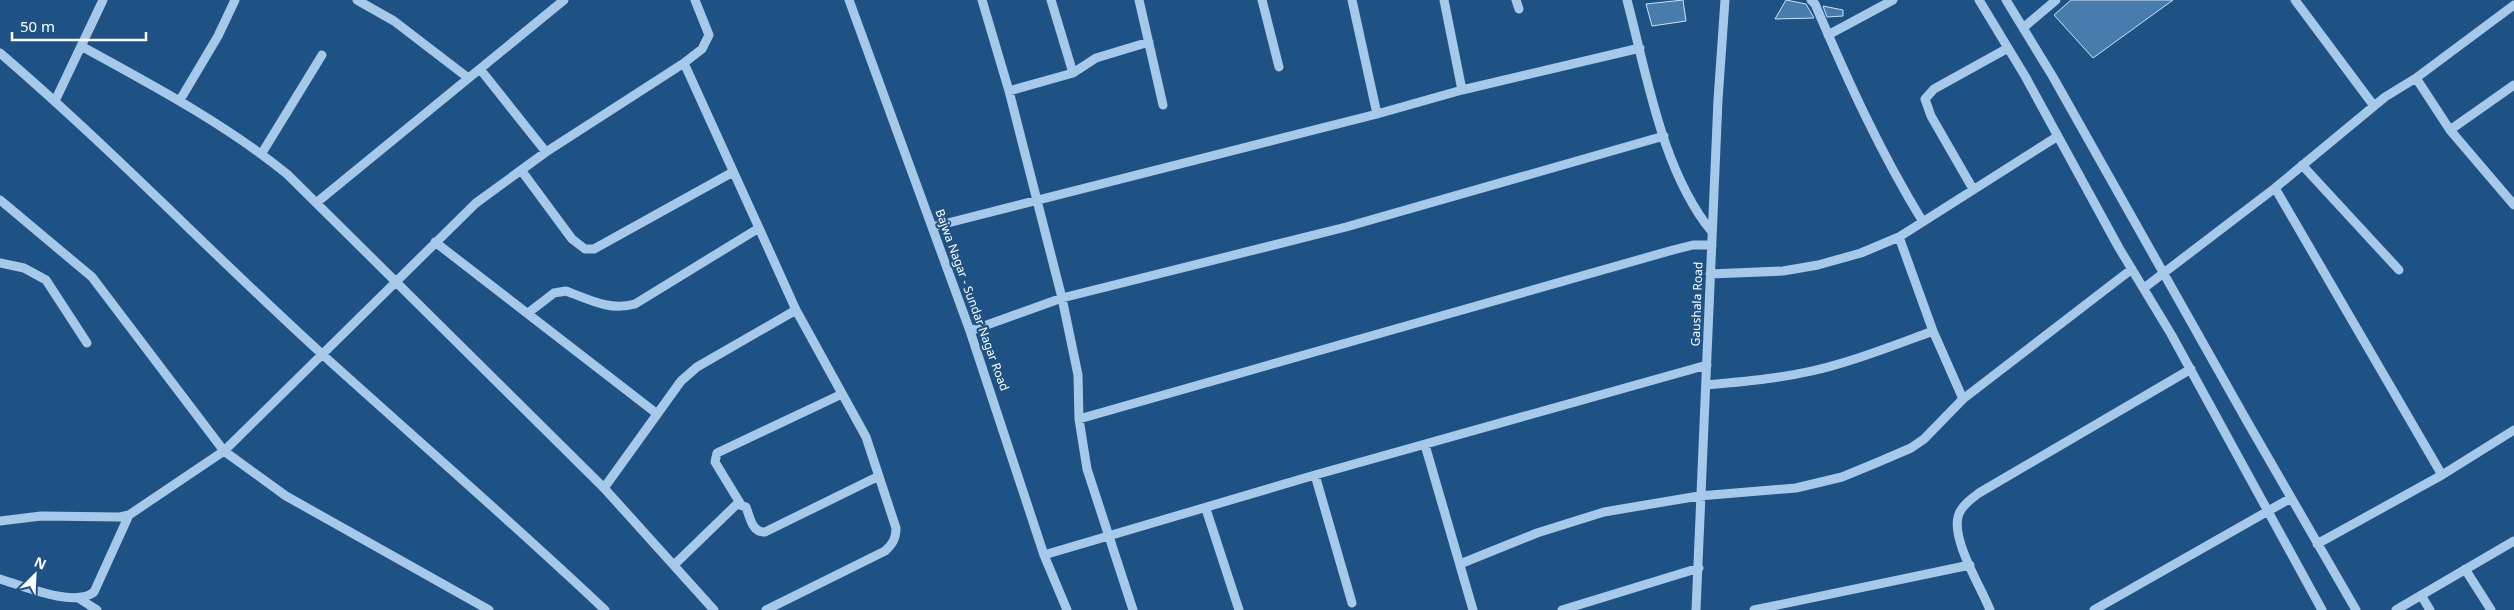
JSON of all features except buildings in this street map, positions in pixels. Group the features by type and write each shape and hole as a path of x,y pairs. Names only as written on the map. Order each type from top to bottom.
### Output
{"street":[{"path":"55,101 102,0"},
{"path":"180,100 218,36 236,0"},
{"path":"357,0 394,21 467,77"},
{"path":"316,203 467,77 480,69 564,0"},
{"path":"0,521 41,516 111,519 129,515 224,451 476,203 546,152 684,63 702,49 709,35 695,0"},
{"name":"Bajwa Nagar - Sundar Nagar Road","path":"849,0 970,331 1044,555 1067,610"},
{"path":"982,0 1009,91 1062,298 1078,375 1079,419 1089,476 1133,610"},
{"path":"1050,0 1073,73"},
{"path":"1139,0 1163,105"},
{"path":"1262,0 1280,67"},
{"path":"1352,0 1377,114"},
{"path":"1444,0 1462,90"},
{"path":"1627,0 1664,136 1684,189 1698,214 1712,232"},
{"name":"Gaushala Road","path":"1696,610 1710,274 1725,0"},
{"path":"1811,0 1815,4 1889,165 1923,222"},
{"path":"1828,35 1893,0"},
{"path":"1980,0 2191,370 2322,610"},
{"path":"2006,0 2053,76 2164,275 2356,610"},
{"path":"2023,28 2056,0"},
{"path":"2295,0 2374,106"},
{"path":"2144,288 2164,275 2275,188 2374,106 2416,78 2514,5"},
{"path":"1009,91 1073,73 1096,58 1149,42"},
{"path":"81,46 180,100 262,153 287,174 397,280 604,488 714,610"},
{"path":"932,227 1377,114 1462,90 1640,48"},
{"path":"1974,189 1931,116 1925,99 1934,89 2008,48"},
{"path":"0,53 55,101 323,355 530,538 605,610"},
{"path":"262,153 322,55"},
{"path":"684,63 796,310 866,437 896,528 896,536 891,545 766,610"},
{"path":"480,69 546,152"},
{"path":"2416,78 2450,130 2514,206"},
{"path":"2450,130 2514,85"},
{"path":"970,331 1062,298 1346,227 1664,136"},
{"path":"1710,274 1783,270 1818,265 1861,253 1899,237 2058,136"},
{"path":"2302,166 2399,270"},
{"path":"521,170 572,239 585,249 594,249 733,172"},
{"path":"2275,188 2442,475"},
{"path":"0,200 92,276 224,451 286,496 489,610"},
{"path":"528,314 554,292 560,291 566,291 608,307 617,308 635,304 759,228"},
{"path":"1899,237 1933,331 1963,400"},
{"path":"435,242 656,413"},
{"path":"1079,419 1673,250 1693,245 1712,245"},
{"path":"0,263 24,268 46,280 87,342"},
{"path":"1460,564 1536,533 1604,512 1700,496 1770,492 1796,488 1842,477 1911,448 1939,425 1963,400 2132,269"},
{"path":"604,488 656,413 681,381 697,367 796,310"},
{"path":"1706,386 1764,380 1808,372 1841,364 1933,331"},
{"path":"1044,555 1314,475 1707,365"},
{"path":"1990,610 1970,566 1959,535 1958,516 1967,503 1979,493 2191,370"},
{"path":"842,394 717,452 715,462 740,503 746,507 753,527 760,532 765,532 879,476"},
{"path":"2317,544 2442,475 2514,430"},
{"path":"1425,445 1473,610"},
{"path":"1314,475 1352,603"},
{"path":"2094,610 2268,513 2291,498"},
{"path":"674,565 740,503"},
{"path":"1206,508 1239,610"},
{"path":"0,579 73,599 80,599 94,592 129,515"},
{"path":"2396,610 2514,540"},
{"path":"1754,610 1970,566"},
{"path":"1562,610 1699,568"},
{"path":"2465,569 2491,610"},
{"path":"2422,595 2430,610"},
{"path":"80,599 97,610"}]}
